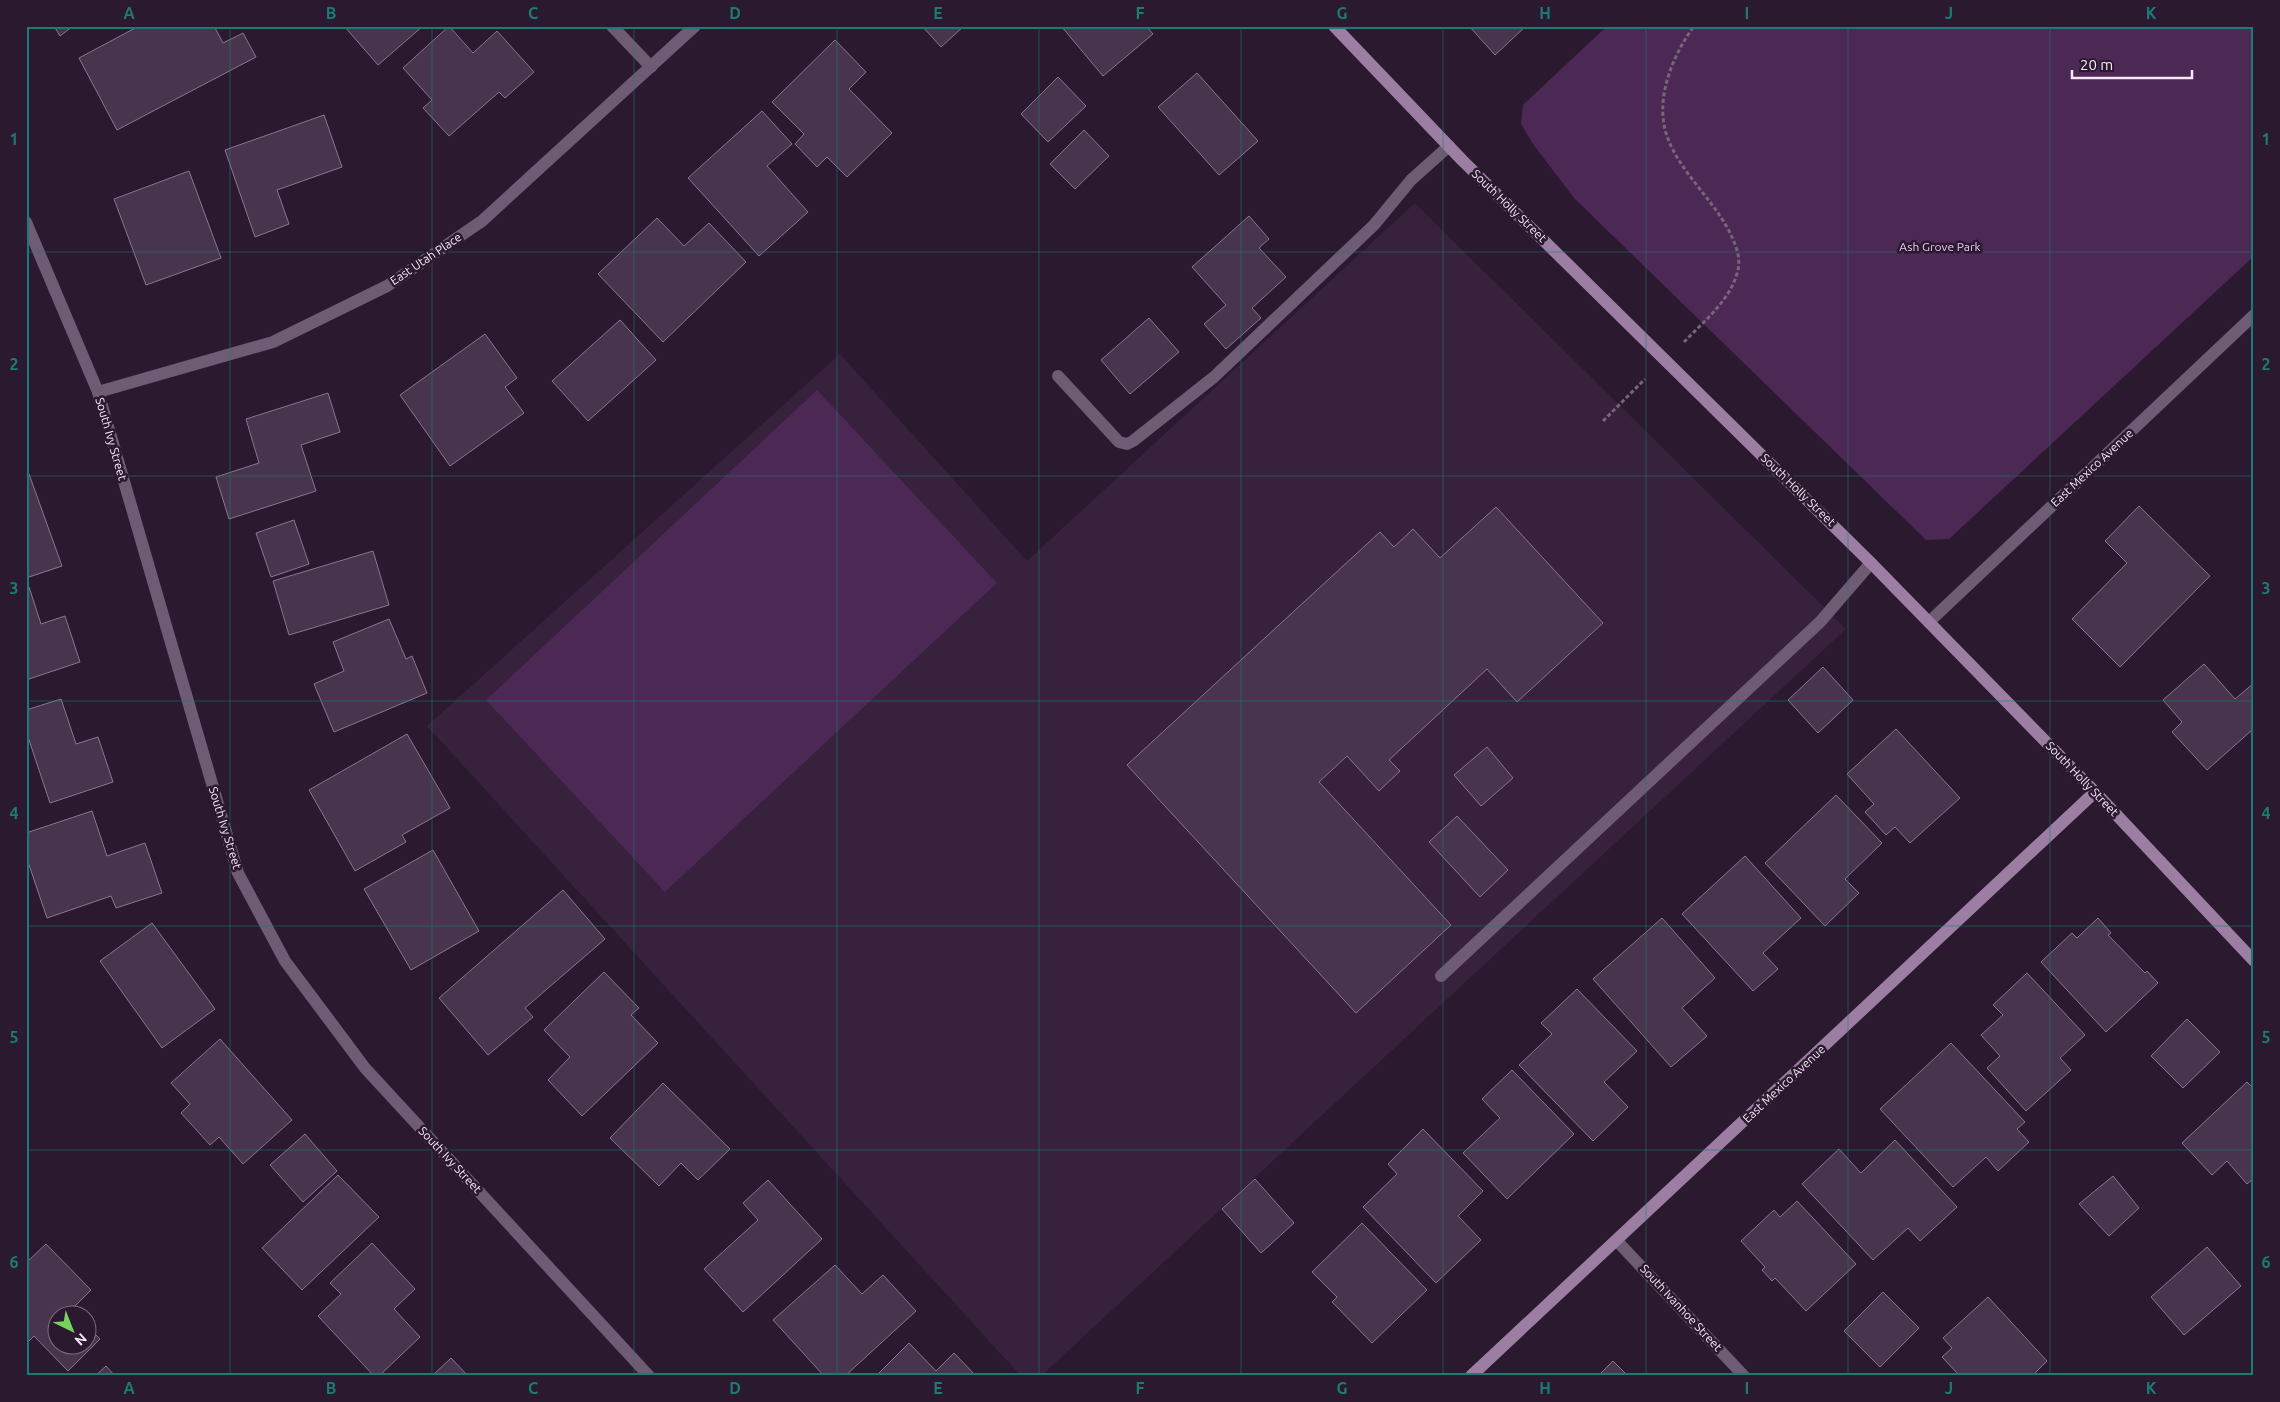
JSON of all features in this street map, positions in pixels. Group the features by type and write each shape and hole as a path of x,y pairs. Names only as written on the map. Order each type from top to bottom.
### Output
{"main road":[{"name":"South Holly Street","path":"1334,26 1449,146 1871,563 2095,792 2254,961"},
{"name":"East Mexico Avenue","path":"1472,1376 2095,792"}],"street":[{"path":"612,26 650,67"},
{"name":"East Utah Place","path":"98,392 274,342 387,286 482,221 694,26"},
{"path":"1058,376 1119,442 1127,444 1133,441 1214,377 1374,224 1411,180 1449,146"},
{"name":"South Ivy Street","path":"26,222 98,392 238,873 285,961 365,1068 649,1376"},
{"name":"East Mexico Avenue","path":"1929,622 2254,315"},
{"path":"1441,976 1820,622 1871,563"},
{"name":"South Ivanhoe Street","path":"1617,1241 1744,1376"}],"path":[{"path":"1603,421 1717,308 1731,289 1738,269 1737,247 1724,223 1678,158 1666,135 1663,109 1666,84 1684,40 1694,26"}],"shaded area":[{"path":"1415,203 1846,629 1041,1376 1021,1376 427,726 840,354 1027,561"}],"green space":[{"name":"Ash Grove Park","path":"1607,26 2254,26 2254,256 1949,539 1926,540 1574,198 1533,144 1521,124 1523,105"},
{"path":"817,390 997,583 665,892 486,700"}],"building":[{"path":"54,26 73,26 60,36"},
{"path":"139,26 214,26 223,43 243,33 256,57 117,130 79,58"},
{"path":"344,26 423,26 378,65"},
{"path":"449,26 473,53 497,31 534,72 505,98 499,92 449,136 423,108 432,100 403,68"},
{"path":"922,26 964,26 941,47"},
{"path":"1061,26 1146,26 1153,34 1103,76"},
{"path":"1469,26 1526,26 1495,55"},
{"path":"835,40 866,72 849,89 892,133 847,177 827,157 817,167 795,144 804,134 772,102"},
{"path":"1197,73 1258,141 1219,175 1158,107"},
{"path":"1058,77 1086,106 1048,142 1021,114"},
{"path":"762,111 792,144 767,166 808,212 759,256 688,178"},
{"path":"324,115 342,167 277,190 289,224 255,237 225,150"},
{"path":"1084,130 1109,156 1075,189 1050,164"},
{"path":"189,171 221,258 146,285 114,199"},
{"path":"1249,216 1269,239 1259,248 1286,277 1252,308 1261,318 1226,349 1204,324 1226,305 1192,267"},
{"path":"657,218 684,246 709,223 746,262 663,342 598,274"},
{"path":"1149,318 1179,352 1130,394 1101,360"},
{"path":"620,320 656,360 588,421 552,381"},
{"path":"485,334 517,378 505,387 524,413 450,466 400,395"},
{"path":"328,393 340,432 301,445 316,491 229,519 216,477 259,463 246,419"},
{"path":"29,474 62,566 26,578 26,475"},
{"path":"2139,506 2210,576 2120,667 2072,619 2127,563 2105,541"},
{"path":"1496,507 1603,623 1517,702 1487,669 1389,760 1400,771 1379,791 1347,756 1319,782 1451,925 1356,1013 1127,765 1380,532 1394,547 1413,529 1440,558"},
{"path":"294,520 309,564 271,577 256,533"},
{"path":"373,551 389,605 289,635 273,581"},
{"path":"29,587 41,624 65,616 80,662 26,680 26,588"},
{"path":"389,619 406,659 412,656 427,693 334,732 314,684 344,671 333,642"},
{"path":"2204,664 2235,699 2254,683 2254,732 2252,730 2207,770 2172,732 2182,722 2163,700"},
{"path":"1823,667 1853,700 1818,733 1788,700"},
{"path":"61,699 76,744 98,737 113,782 50,803 26,731 26,710"},
{"path":"1896,729 1960,798 1910,843 1895,827 1886,835 1865,812 1874,804 1847,774"},
{"path":"407,734 450,808 402,835 406,842 355,871 309,790"},
{"path":"1487,747 1513,778 1481,806 1454,775"},
{"path":"1836,795 1882,843 1845,879 1859,893 1825,926 1765,863"},
{"path":"92,811 107,856 145,843 162,893 116,908 111,896 47,918 26,856 26,833"},
{"path":"1457,816 1508,870 1480,897 1429,842"},
{"path":"433,850 479,931 411,970 364,889"},
{"path":"1745,856 1801,918 1763,953 1778,969 1753,991 1682,914"},
{"path":"563,890 605,939 525,1008 533,1017 488,1055 439,998"},
{"path":"1662,918 1715,978 1682,1008 1707,1036 1671,1067 1593,979"},
{"path":"2098,918 2111,933 2108,935 2145,973 2147,971 2158,983 2106,1032 2041,962 2072,933 2077,938"},
{"path":"152,923 215,1009 162,1048 100,961"},
{"path":"604,972 639,1008 631,1015 658,1043 582,1116 548,1080 570,1057 544,1030"},
{"path":"2027,973 2085,1035 2060,1058 2071,1070 2026,1111 1987,1068 2000,1056 1981,1035 2003,1015 1993,1005"},
{"path":"1577,989 1637,1051 1604,1082 1628,1107 1593,1141 1519,1065 1552,1034 1541,1023"},
{"path":"2187,1019 2220,1052 2183,1088 2151,1056"},
{"path":"220,1039 292,1120 243,1164 219,1137 210,1145 181,1113 190,1104 171,1083"},
{"path":"1951,1043 2025,1122 2017,1129 2029,1142 1998,1171 1986,1157 1953,1187 1880,1109"},
{"path":"1512,1070 1574,1134 1507,1199 1463,1153 1500,1118 1482,1099"},
{"path":"2247,1082 2254,1089 2254,1178 2247,1184 2227,1161 2212,1175 2182,1143"},
{"path":"663,1083 730,1149 698,1180 681,1163 659,1186 610,1138"},
{"path":"1423,1129 1483,1191 1458,1216 1481,1240 1436,1283 1363,1207 1397,1174 1388,1164"},
{"path":"305,1134 337,1171 303,1202 270,1165"},
{"path":"1895,1140 1957,1207 1920,1241 1908,1228 1873,1260 1802,1184 1839,1149 1861,1173"},
{"path":"338,1175 379,1217 302,1290 262,1248"},
{"path":"2113,1176 2139,1208 2109,1236 2079,1204"},
{"path":"1255,1179 1294,1223 1261,1253 1222,1209"},
{"path":"768,1180 822,1239 743,1312 704,1269 758,1220 743,1203"},
{"path":"1797,1201 1856,1264 1806,1311 1775,1278 1772,1281 1762,1270 1765,1267 1741,1241 1774,1210 1780,1217"},
{"path":"1362,1223 1427,1290 1372,1343 1332,1302 1337,1297 1312,1272"},
{"path":"372,1243 415,1289 394,1309 420,1337 379,1376 374,1376 318,1316 341,1294 330,1283"},
{"path":"46,1244 91,1290 77,1304 48,1304 48,1350 34,1336 26,1344 26,1263"},
{"path":"2207,1247 2241,1286 2184,1335 2151,1297"},
{"path":"835,1265 862,1294 883,1275 916,1311 845,1376 824,1376 773,1320"},
{"path":"1883,1292 1919,1328 1880,1367 1844,1331"},
{"path":"1988,1297 2047,1361 2032,1376 1956,1376 1958,1374 1942,1357 1952,1348 1943,1338"},
{"path":"909,1343 936,1371 954,1353 976,1376 876,1376"},
{"path":"51,1354 85,1354 68,1371"},
{"path":"451,1358 468,1376 432,1376"},
{"path":"1613,1361 1628,1376 1598,1376"},
{"path":"106,1366 115,1376 95,1376"}]}
